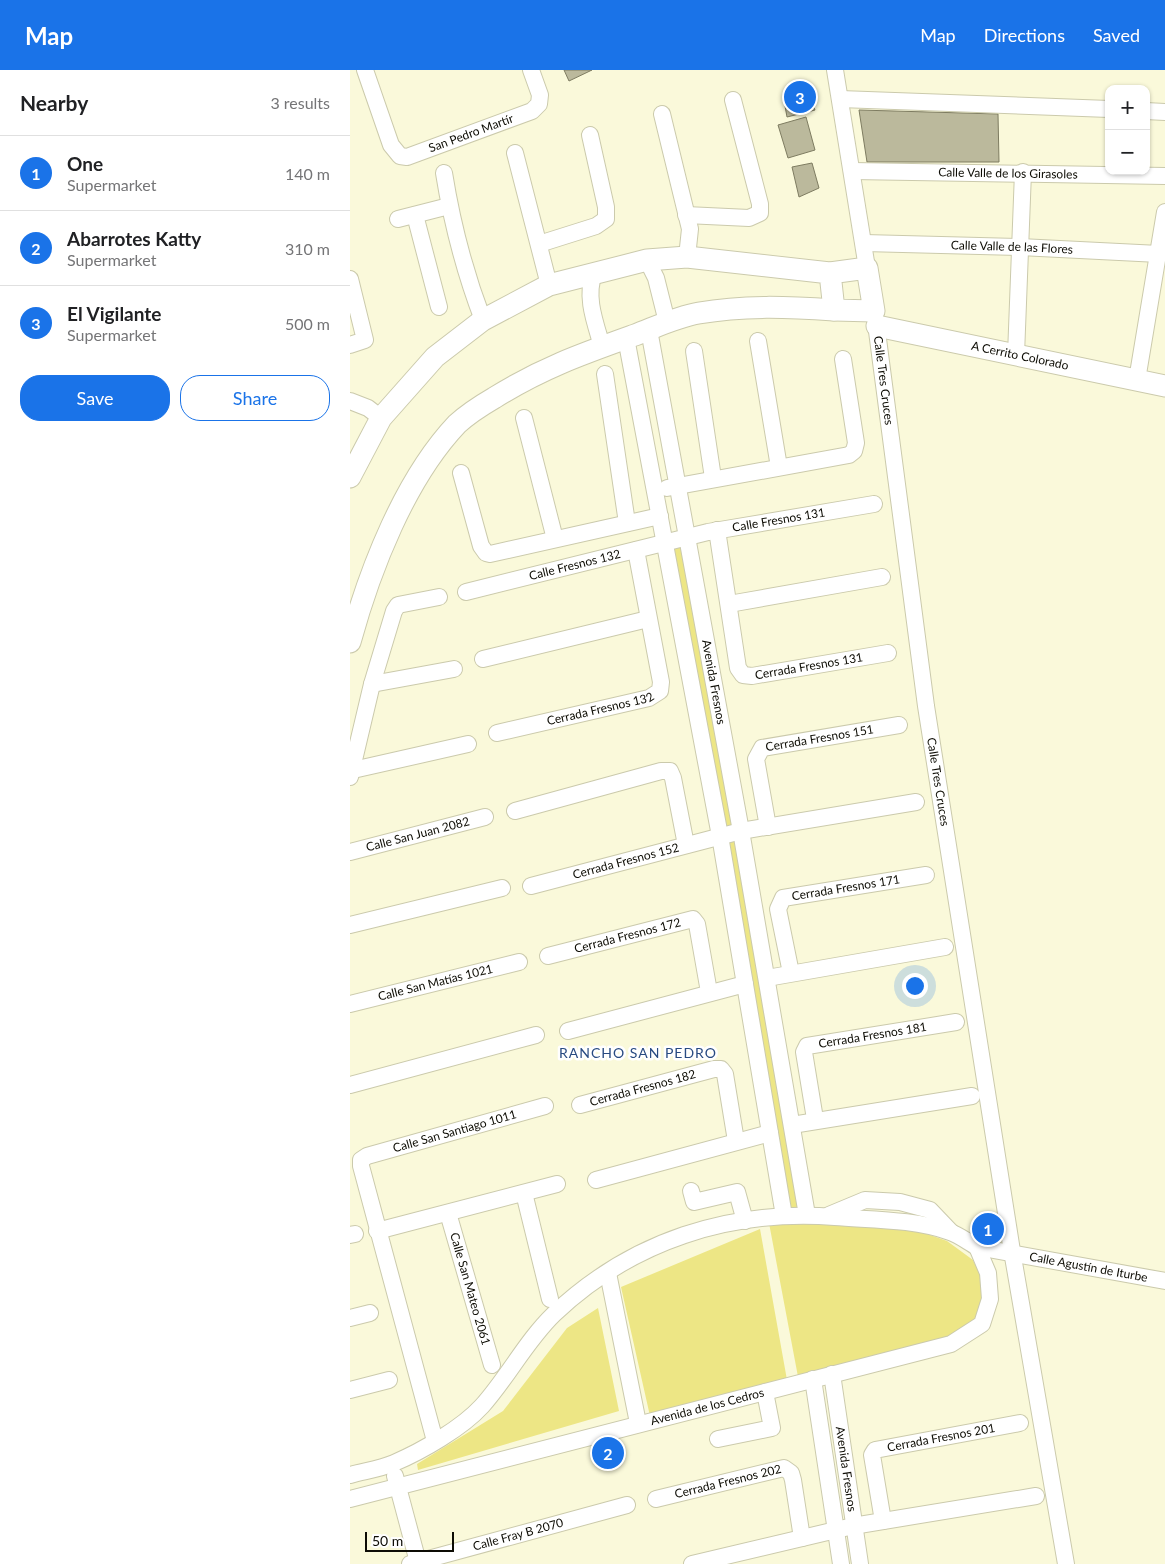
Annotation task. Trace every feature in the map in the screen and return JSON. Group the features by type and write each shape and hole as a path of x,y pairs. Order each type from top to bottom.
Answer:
{"main road":[{"path":"350,477 381,418 435,357 483,320 549,285 647,260 686,257 830,273 867,268 875,318"},
{"path":"830,273 834,310"},
{"name":"A Cerrito Colorado","path":"350,642 356,598 411,486 458,424 528,376 602,346 698,313 738,308 834,310 875,318 1016,355 1165,386"}],"street":[{"name":"San Pedro Martír","path":"365,70 392,145 400,156 413,156 532,110 540,104 540,95 531,70"},
{"path":"835,70 867,268"},
{"path":"686,215 749,218 760,213 760,204 732,100"},
{"path":"840,100 1105,109"},
{"path":"1150,111 1165,112"},
{"path":"662,114 690,229 686,257"},
{"path":"539,244 596,226 606,218 606,207 590,135"},
{"path":"515,153 549,285"},
{"name":"Calle Valle de los Girasoles","path":"852,171 1023,172 1165,176"},
{"path":"1016,355 1023,172"},
{"path":"444,173 449,206 472,293 483,320"},
{"path":"398,219 449,206"},
{"path":"1137,380 1160,273 1159,254 1165,212"},
{"path":"415,215 439,306"},
{"name":"Calle Valle de las Flores","path":"864,243 1020,247 1159,254"},
{"name":"Avenida Fresnos","path":"647,260 656,278 658,326 676,486 742,831 807,1215"},
{"path":"594,273 590,284 590,298 602,346"},
{"path":"350,279 365,340 350,345"},
{"name":"Calle Tres Cruces","path":"875,318 926,706 1012,1251 1066,1564"},
{"name":"Avenida Fresnos","path":"626,338 720,836 784,1216"},
{"path":"758,341 779,467"},
{"path":"694,351 713,478"},
{"path":"655,491 713,478 845,456 854,451 856,442 843,360"},
{"path":"605,374 627,523"},
{"path":"350,401 368,408 381,418"},
{"path":"524,418 555,539"},
{"path":"461,473 481,546 486,553 495,554 660,516"},
{"name":"Calle Fresnos 131","path":"685,537 874,504"},
{"name":"Cerrada Fresnos 131","path":"717,530 738,668 747,676 888,653"},
{"name":"Calle Fresnos 132","path":"466,592 685,537"},
{"name":"Cerrada Fresnos 132","path":"497,733 655,696 660,691 661,682 636,550"},
{"path":"729,604 882,577"},
{"path":"440,597 396,608 372,684 352,773 468,744"},
{"path":"483,659 648,618"},
{"path":"372,684 454,669"},
{"name":"Cerrada Fresnos 151","path":"768,827 756,758 762,748 899,725"},
{"path":"516,810 661,771 670,771 686,845"},
{"path":"720,836 916,802"},
{"name":"Calle San Juan 2082","path":"350,852 485,817"},
{"name":"Cerrada Fresnos 152","path":"531,886 720,836"},
{"name":"Cerrada Fresnos 171","path":"791,973 778,909 783,898 926,875"},
{"path":"350,925 502,888"},
{"name":"Cerrada Fresnos 172","path":"548,956 693,919 697,924 709,992"},
{"path":"767,978 946,947"},
{"name":"Calle San Matías 1021","path":"350,1004 519,962"},
{"path":"568,1031 709,992 745,984"},
{"name":"Cerrada Fresnos 181","path":"815,1119 804,1052 807,1046 956,1022"},
{"path":"350,1085 536,1034"},
{"path":"754,1039 776,1034"},
{"name":"Cerrada Fresnos 182","path":"580,1104 714,1068 721,1069 726,1074 736,1141"},
{"path":"792,1125 815,1119 972,1096"},
{"name":"Calle San Santiago 1011","path":"377,1232 362,1169 363,1158 545,1106"},
{"path":"596,1180 770,1133"},
{"path":"435,1441 377,1232 557,1184"},
{"path":"694,1201 737,1192 745,1221"},
{"path":"524,1193 550,1298"},
{"path":"350,1475 392,1464 435,1441 482,1405 555,1313 608,1273 652,1246 676,1236 702,1228 745,1221 784,1216 827,1216 864,1200 900,1202 930,1210 951,1232 977,1246 1012,1251"},
{"name":"Calle San Mateo 2061","path":"448,1213 492,1364"},
{"name":"Avenida de los Cedros","path":"350,1499 638,1423 951,1344 982,1324 990,1298 988,1273 977,1246"},
{"name":"Calle Agustín de Iturbe","path":"1012,1251 1165,1281"},
{"path":"608,1273 638,1423"},
{"path":"350,1318 370,1313"},
{"name":"Avenida Fresnos","path":"832,1374 860,1564"},
{"name":"Avenida Fresnos","path":"813,1379 842,1564"},
{"path":"350,1390 389,1380"},
{"path":"718,1440 772,1428 764,1392"},
{"name":"Cerrada Fresnos 201","path":"883,1521 872,1456 875,1450 1020,1423"},
{"path":"392,1464 414,1563"},
{"name":"Cerrada Fresnos 202","path":"656,1499 784,1468 791,1474 793,1480 802,1538"},
{"path":"692,1564 853,1526 1036,1496"},
{"name":"Calle Fray B 2070","path":"414,1563 627,1505"}],"shaded area":[{"path":"685,537 807,1215 784,1216 664,542"},
{"path":"769,1223 902,1225 947,1241 973,1260 985,1285 982,1306 972,1325 949,1340 799,1382"},
{"path":"760,1229 787,1380 650,1416 621,1287"},
{"path":"598,1308 619,1411 418,1470 417,1464 503,1411 567,1328"}],"building":[{"path":"564,70 592,70 569,81"},
{"path":"810,99 815,110 787,117 785,106"},
{"path":"859,110 998,114 999,162 867,162"},
{"path":"806,117 815,150 788,158 778,125"},
{"path":"812,163 819,188 799,197 792,167"}],"place":[{"name":"El Vigilante","path":"800,97"},
{"name":"One","path":"988,1229"},
{"name":"Abarrotes Katty","path":"608,1453"}],"district":[{"name":"RANCHO SAN PEDRO","path":"638,1053"}]}
